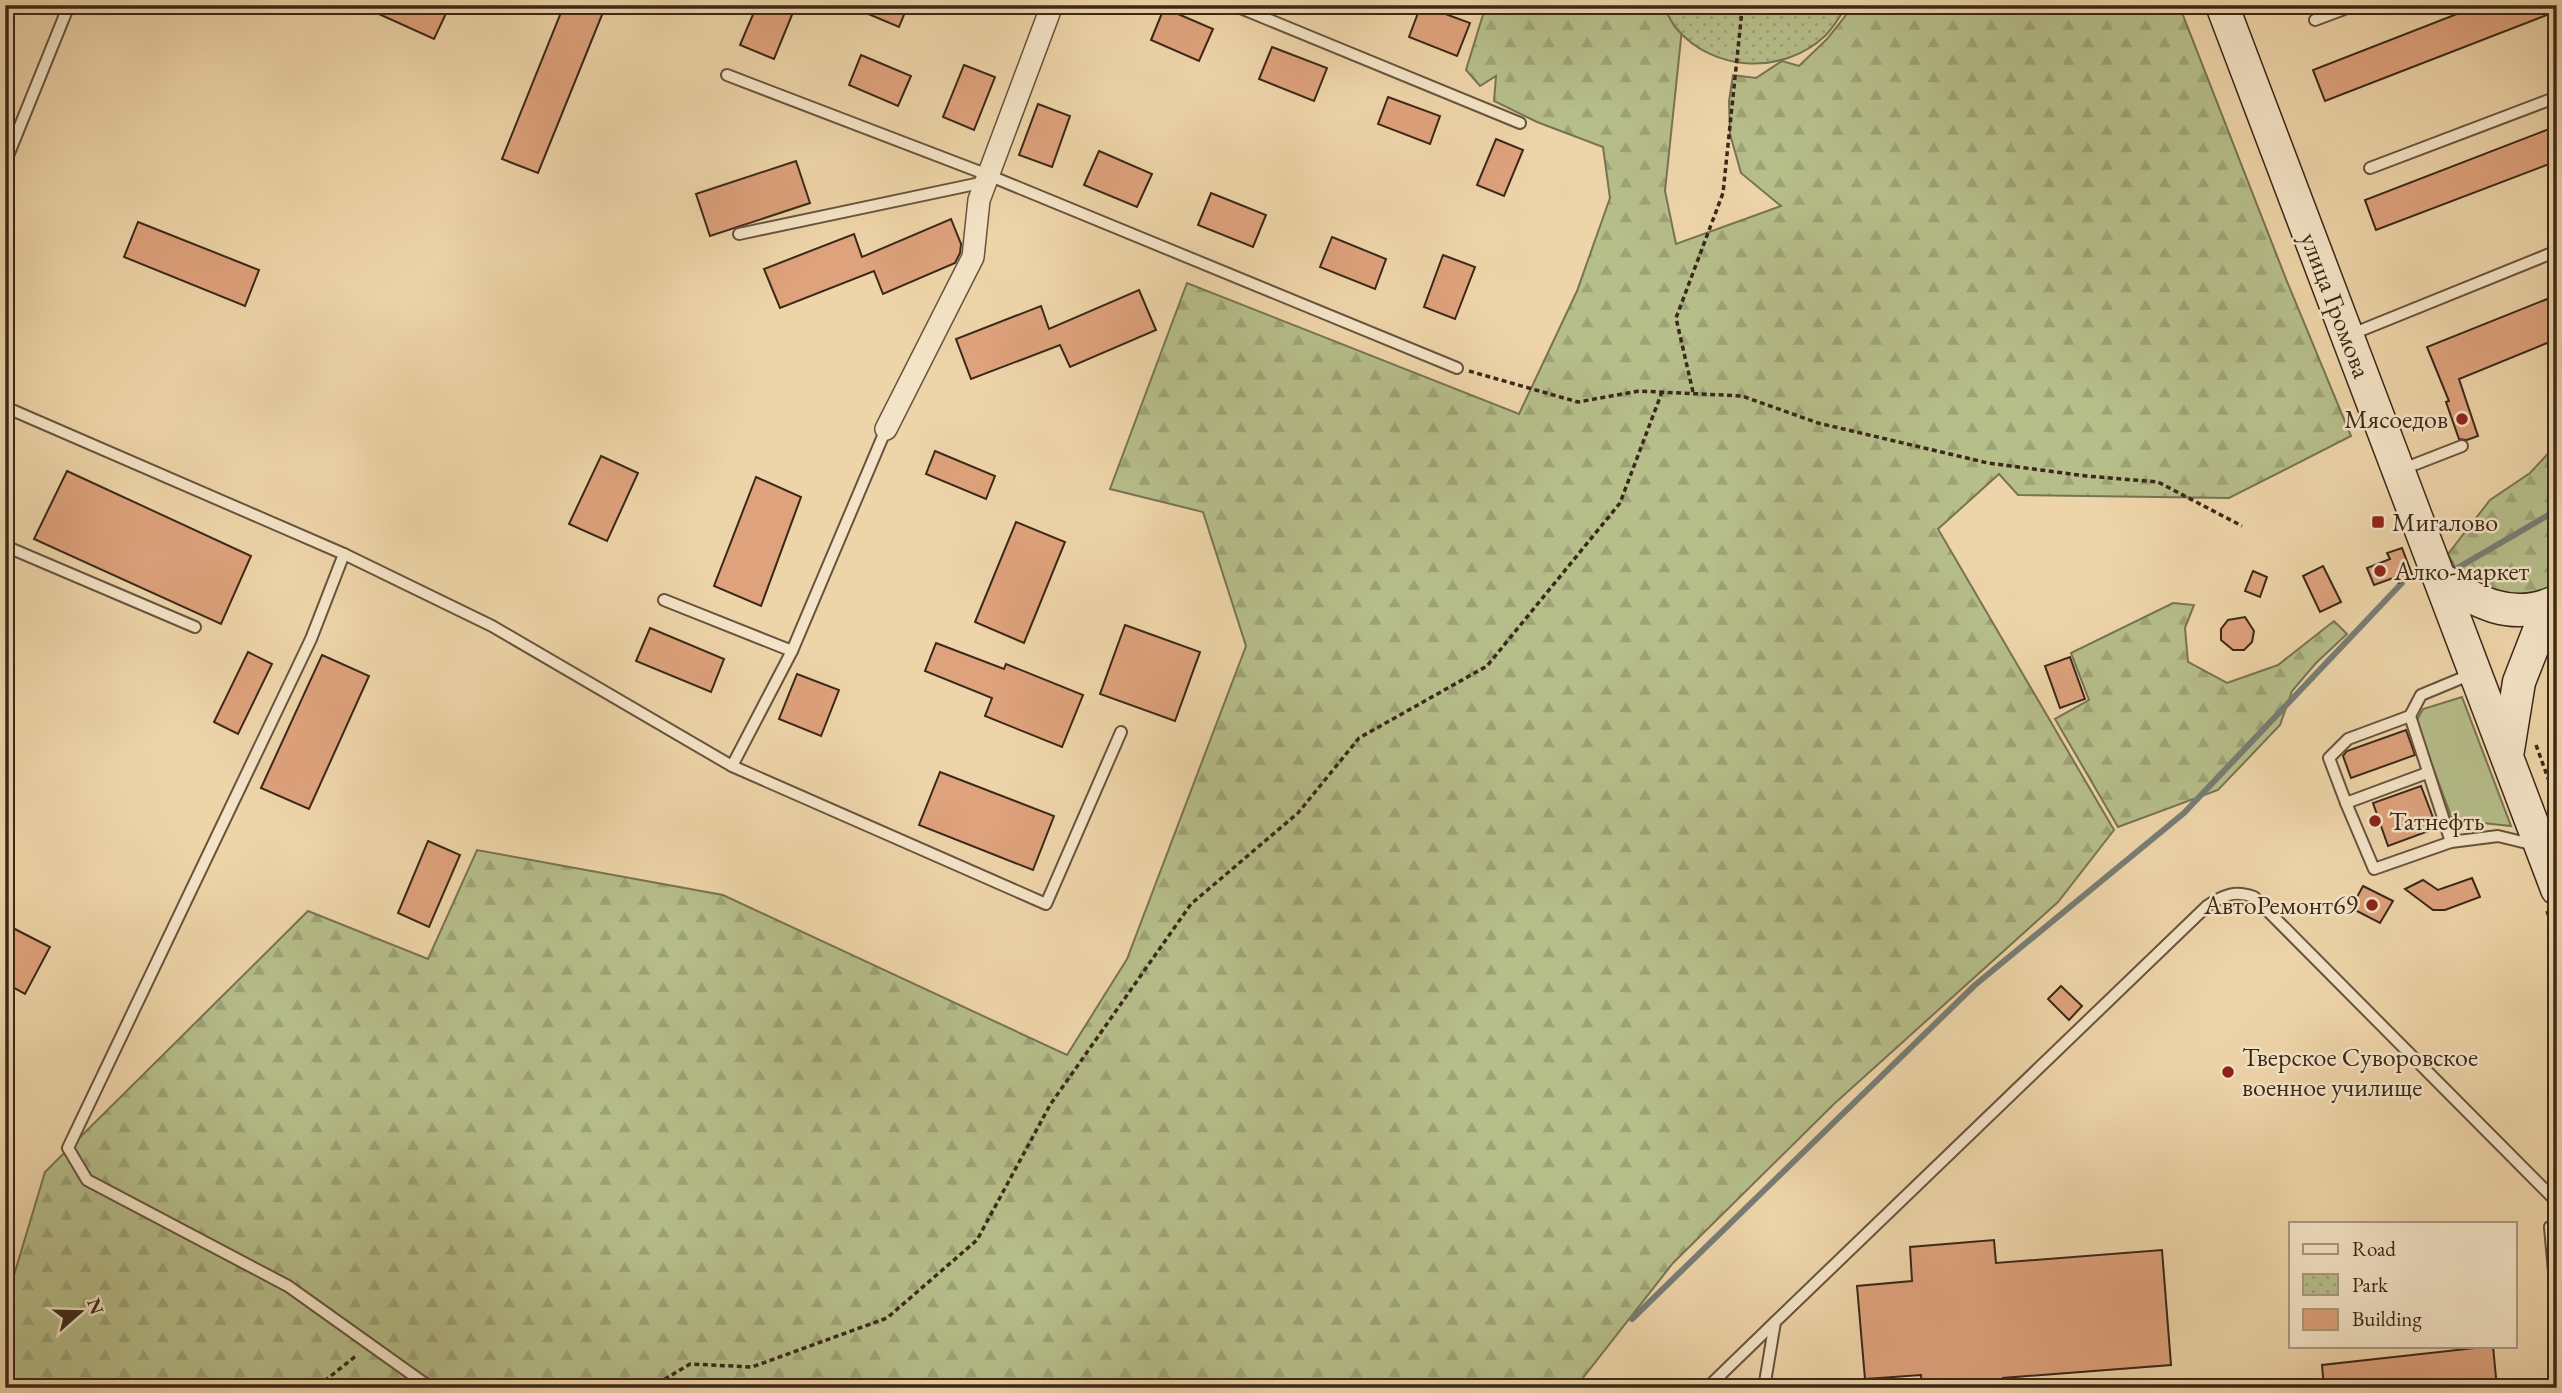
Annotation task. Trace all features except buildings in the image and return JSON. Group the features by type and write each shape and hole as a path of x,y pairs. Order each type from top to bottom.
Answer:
{"street":[{"path":"886,429 973,257 979,200 1052,5"},
{"name":"улица Громова","path":"2222,5 2479,677 2557,889"},
{"path":"2441,579 2471,599 2498,609 2528,610 2552,604"},
{"path":"2479,677 2552,604"},
{"path":"2507,753 2519,682 2552,604"}],"lane":[{"path":"5,163 69,5"},
{"path":"1233,5 1520,123"},
{"path":"2315,20 2355,5"},
{"path":"727,75 1457,368"},
{"path":"2370,168 2557,97"},
{"path":"739,234 987,178"},
{"path":"2348,335 2557,251"},
{"path":"5,407 344,554 492,626 732,766 1046,904 1121,732"},
{"path":"732,766 792,651 886,429"},
{"path":"2398,471 2462,446"},
{"path":"5,546 195,627"},
{"path":"344,554 311,639 68,1148 87,1180 288,1286 431,1388"},
{"path":"664,600 792,651"},
{"path":"2479,677 2421,695 2410,716 2348,739 2329,758 2374,869 2451,842 2498,836 2541,846"},
{"path":"2410,716 2451,842"},
{"path":"2346,803 2427,773"},
{"path":"1707,1388 2207,906 2221,896 2239,892 2254,897 2557,1202"},
{"path":"2557,1225 2550,1227 2557,1306"},
{"path":"1764,1388 1775,1322"}],"path":[{"path":"1726,5 1742,10 1768,5"},
{"path":"1693,393 1676,318 1723,193 1742,10"},
{"path":"1457,368 1578,402 1640,391 1742,396 1818,423 1988,463 2158,482 2242,526"},
{"path":"650,1388 690,1364 752,1367 887,1318 977,1240 1050,1105 1191,904 1298,813 1359,738 1488,666 1620,503 1662,392"},
{"path":"320,1388 322,1383 370,1345"}],"green space":[{"path":"1486,5 1669,5 1682,29 1665,191 1676,244 1781,206 1741,173 1730,134 1729,101 1733,75 1756,78 1782,61 1799,66 1827,39 1854,5 2179,5 2286,279 2351,436 2229,498 2018,495 1999,474 1938,529 2114,830 2058,902 1834,1104 1673,1263 1575,1388 5,1388 5,1305 45,1172 308,911 428,959 477,850 723,895 1067,1055 1127,959 1246,646 1203,512 1110,489 1187,283 1519,414 1577,291 1610,198 1603,147 1537,122 1494,101 1496,76 1480,86 1466,70"},
{"path":"1663,5 1847,5 1828,33 1808,49 1789,58 1749,64 1709,54 1692,43 1674,26"},
{"path":"2557,444 2557,581 2544,595 2490,595 2464,584 2448,554 2490,500 2530,473"},
{"path":"2173,603 2194,605 2185,628 2188,662 2227,683 2278,665 2334,621 2347,634 2316,663 2292,691 2280,725 2218,790 2118,827 2055,719 2089,700 2071,653"},
{"path":"2462,697 2511,826 2464,821 2451,816 2416,722 2423,709"}],"waterway":[{"path":"2454,570 2557,510"},
{"path":"1632,1319 1975,985 2184,813 2402,583"}],"place":[{"name":"Мясоедов","path":"2462,419"},
{"name":"Мигалово","path":"2378,522"},
{"name":"Алко-маркет","path":"2380,571"},
{"name":"Татнефть","path":"2375,821"},
{"name":"АвтоРемонт69","path":"2372,905"},
{"name":"Тверское Суворовское военное училище","path":"2228,1072"}]}
